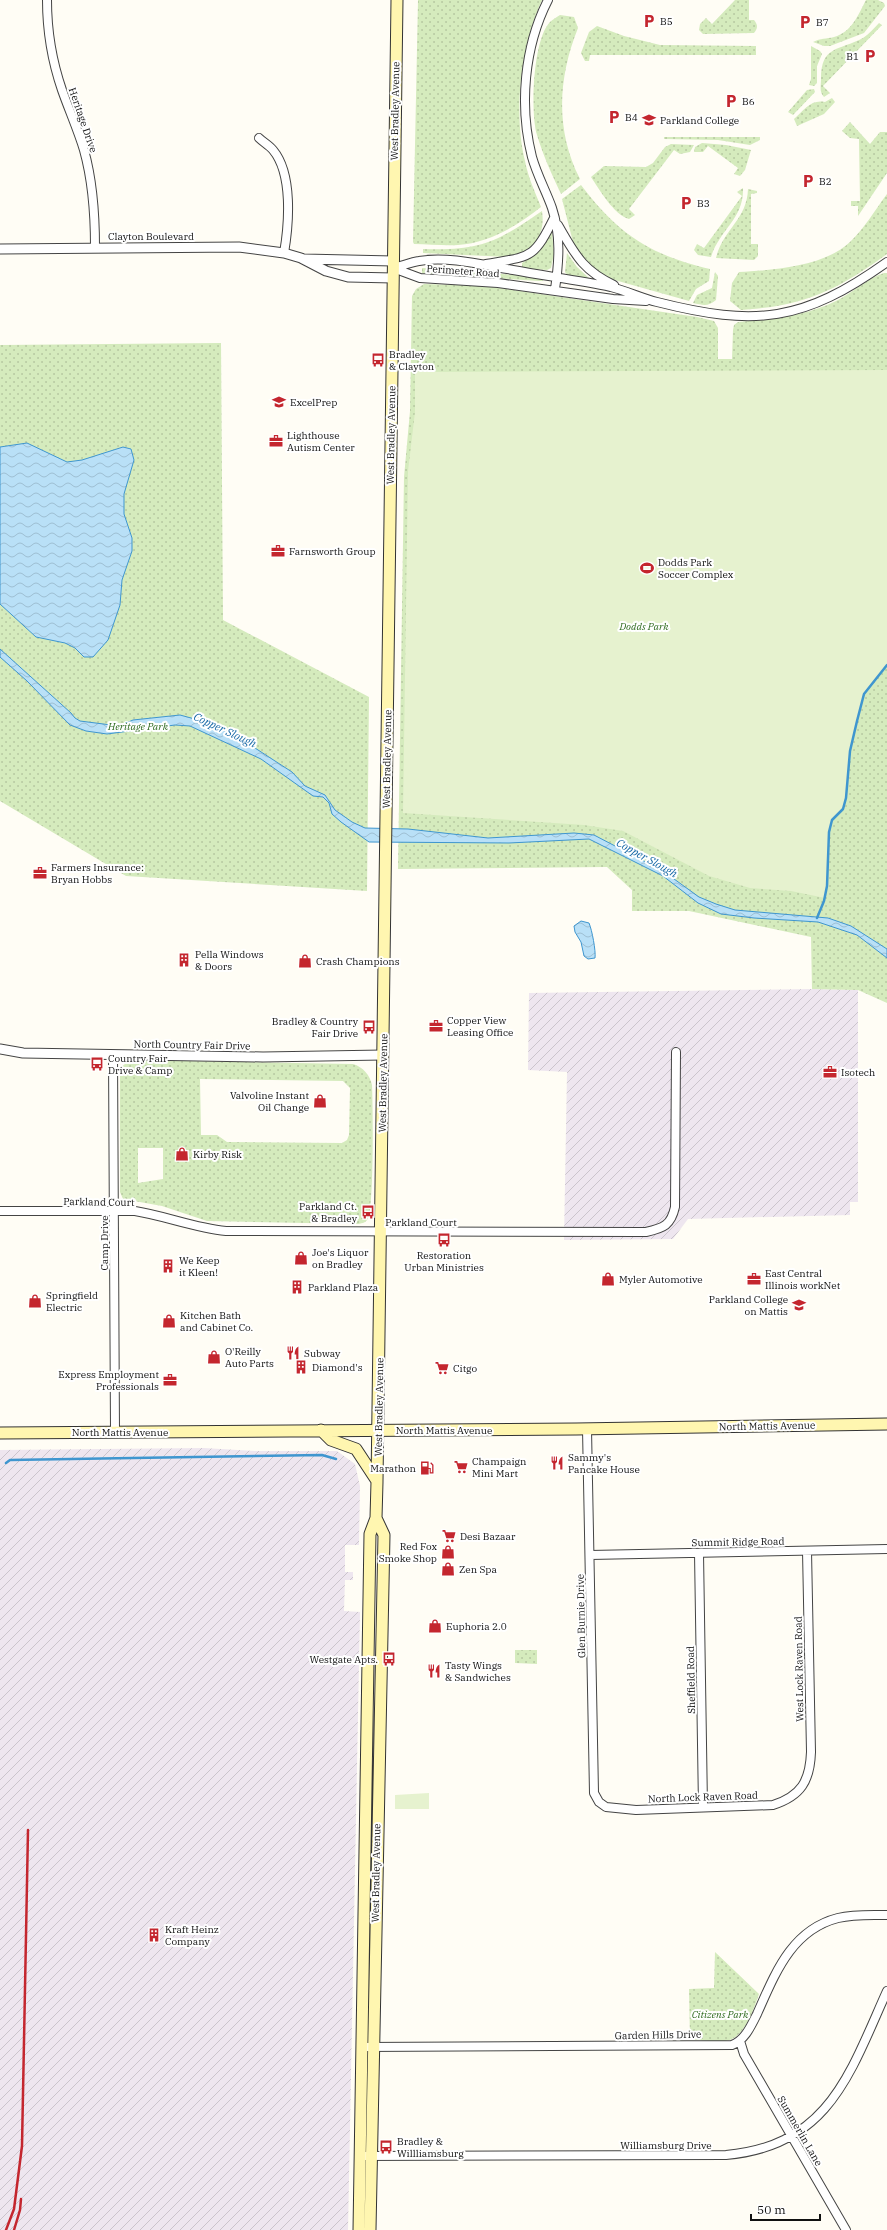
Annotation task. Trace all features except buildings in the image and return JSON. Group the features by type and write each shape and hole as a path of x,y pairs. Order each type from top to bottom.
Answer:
{"main road":[{"name":"West Bradley Avenue","path":"370,2230 372,2156 368,2048 370,1534 376,1518 378,1482 397,0"},
{"name":"North Mattis Avenue","path":"0,1432 587,1429 887,1424"},
{"path":"321,1430 331,1440 356,1449 378,1482"},
{"name":"West Bradley Avenue","path":"359,2230 360,2156 368,2048"}],"street":[{"name":"Heritage Drive","path":"47,0 49,34 57,72 79,133 89,173 94,216 94,247"},
{"path":"548,0 537,26 532,47 526,84 526,120 532,156 554,218 559,241 554,289"},
{"path":"259,138 273,150 281,165 286,183 287,232 284,253"},
{"path":"480,265 526,257 542,241 554,218"},
{"path":"554,218 576,256 595,276 631,293"},
{"name":"Clayton Boulevard","path":"0,249 94,247 239,248 284,253 301,258 393,269"},
{"name":"Clayton Boulevard","path":"301,258 326,271 348,276 393,269"},
{"name":"Perimeter Road","path":"393,269 420,261 480,265 556,277 631,293 655,302"},
{"name":"Perimeter Road","path":"393,269 420,278 498,282 554,289 612,299 655,302 724,316 774,315 826,300 843,291 887,262"},
{"name":"North Country Fair Drive","path":"0,1050 22,1053 263,1057 383,1055"},
{"name":"Parkland Court","path":"0,1211 114,1211 157,1215 206,1229 381,1232 646,1232 666,1226 673,1217 675,1207 676,1052"},
{"name":"Camp Drive","path":"114,1055 115,1432"},
{"name":"Glen Burnie Drive","path":"587,1429 594,1793 599,1802"},
{"name":"Summit Ridge Road","path":"590,1554 887,1549"},
{"name":"West Lock Raven Road","path":"803,1785 808,1776 811,1752 807,1551"},
{"name":"Sheffield Road","path":"699,1553 703,1807"},
{"name":"North Lock Raven Road","path":"599,1802 606,1807 636,1810 773,1804 791,1797 803,1785"},
{"path":"740,2042 753,2023 787,1953 804,1934 826,1922 839,1918 887,1915"},
{"name":"Williamsburg Drive","path":"360,2156 726,2155 762,2149 791,2137 818,2117 838,2093 887,1991"},
{"name":"Garden Hills Drive","path":"368,2048 732,2044 740,2042"},
{"name":"Summerlin Lane","path":"740,2042 744,2054 846,2230"}],"shaded area":[{"path":"812,989 858,990 858,1202 850,1202 850,1215 688,1219 673,1239 564,1240 567,1072 528,1070 529,993"},
{"name":"Kraft Heinz Company","path":"204,1448 255,1451 337,1451 355,1464 360,1486 359,1545 345,1545 345,1572 353,1572 353,1580 345,1580 344,1611 360,1612 348,2230 0,2230 0,1450"}],"green space":[{"path":"418,0 542,0 529,37 524,58 520,100 521,142 526,167 541,207 512,227 492,237 469,244 414,244 413,242"},
{"path":"735,0 749,0 749,20 754,20 757,25 754,33 703,34 699,30 700,24 706,18 712,24"},
{"path":"866,0 878,0 884,3 885,6 864,33 830,46 824,46 813,42 840,35 854,22"},
{"path":"560,15 574,17 578,28 566,66 562,104 566,142 580,179 561,194 537,135 534,110 534,76 540,44 544,31 550,22"},
{"path":"879,23 882,25 823,86 830,93 824,97 821,93 821,89 824,60 833,51 863,38"},
{"path":"597,26 624,36 660,45 756,46 756,55 590,55 589,61 585,61 581,53 589,32"},
{"path":"811,46 820,51 822,54 817,66 817,83 814,86 809,85 811,79"},
{"path":"814,89 815,92 793,115 788,112 807,90"},
{"path":"832,98 835,102 824,114 797,126 794,119 808,106 816,102 825,102"},
{"path":"850,122 870,144 880,132 887,132 887,173 858,216 858,206 851,206 851,201 860,201 859,139 850,138 842,131"},
{"path":"664,137 760,137 760,140 750,145 718,140 664,139"},
{"path":"702,143 726,145 751,150 745,170 740,176 734,174 738,168 708,146 703,152 694,152 695,147"},
{"path":"671,144 694,145 690,152 680,154 674,150 629,209 635,215 629,219 623,217 607,201 591,177 604,166 646,167 653,163 665,147"},
{"path":"581,185 608,217 622,229 637,240 670,257 710,269 709,281 696,289 689,301 611,279 595,272 581,258 573,242 562,199"},
{"path":"743,188 742,199 740,208 715,247 711,257 698,255 694,250 697,244 704,248 742,196 737,192"},
{"path":"748,189 757,191 757,193 751,194 751,244 758,244 758,256 754,260 716,258 724,239 744,209"},
{"path":"887,194 887,254 869,267 835,287 783,305 741,310 730,301 732,283 739,272 797,266 826,257 839,250 850,242 860,231"},
{"path":"542,211 542,228 536,242 524,252 517,255 508,257 423,253 423,249 459,248 486,243 512,231"},
{"path":"550,231 552,232 554,254 551,268 547,270 522,268 522,263 543,246"},
{"path":"567,253 577,267 591,280 568,276 565,272"},
{"path":"422,268 544,278 543,281 539,281 422,273"},
{"path":"715,272 718,276 716,300 708,305 693,303 697,295 712,288"},
{"name":"Dodds Park Soccer Complex","path":"887,273 887,1003 858,990 812,989 811,937 689,911 632,911 632,890 607,867 398,869 404,477 410,411 412,296 416,289 424,284 486,286 697,317 714,321 718,328 718,359 732,359 733,330 734,325 738,322 776,318 825,306 848,294 872,278"},
{"name":"Heritage Park","path":"221,343 223,620 369,697 367,891 126,876 0,801 0,345"},
{"name":"Dodds Park Soccer Complex","path":"887,370 887,665 864,694 850,751 846,798 843,809 832,820 829,832 827,886 825,898 791,891 750,888 709,876 623,831 584,825 403,813 408,471 415,412 415,372"},
{"path":"130,1060 353,1064 360,1067 368,1075 372,1085 372,1176 370,1210 367,1220 358,1224 207,1221 162,1206 123,1199 120,1192 120,1068","holes":["200,1079 343,1081 350,1088 349,1135 347,1140 342,1143 227,1142 217,1135 201,1135","138,1148 163,1148 163,1179 138,1183"]},
{"path":"515,1650 537,1650 537,1664 515,1663"},
{"path":"429,1793 429,1809 395,1809 395,1795"},
{"name":"Citizens Park","path":"715,1952 759,1994 749,2020 736,2037 730,2040 721,2041 690,2039 689,1989 714,1988"}],"water":[{"path":"27,443 67,462 82,460 123,447 131,449 134,460 124,494 124,514 132,538 132,551 122,580 120,605 108,640 93,657 84,657 75,648 65,643 36,637 0,604 0,447"},
{"path":"0,649 80,721 119,726 133,720 180,715 202,721 238,737 292,772 305,786 325,795 335,810 352,822 365,828 408,829 488,838 574,833 594,835 663,871 699,897 735,910 828,918 851,926 887,949 887,958 857,935 818,922 754,918 721,914 698,903 663,876 589,839 509,843 369,842 332,814 329,803 323,797 313,796 261,759 190,726 175,725 107,734 86,731 70,725 27,681 0,657"},
{"path":"581,921 589,923 594,940 595,958 588,959 584,956 581,942 575,932 574,926"}],"waterway":[{"path":"817,918 824,901 827,886 829,832 832,820 843,809 846,798 850,751 864,694 887,665"},
{"path":"6,1463 10,1460 322,1455 336,1459"}],"railway":[{"path":"6,2230 14,2209 22,2146 28,1830"},
{"path":"14,2230 20,2210 21,2199"}],"place":[{"name":"B5","path":"649,21"},
{"name":"B7","path":"805,22"},
{"name":"B1","path":"870,56"},
{"name":"B6","path":"731,101"},
{"name":"B4","path":"614,117"},
{"name":"Parkland College","path":"649,120"},
{"name":"B2","path":"808,181"},
{"name":"B3","path":"686,203"},
{"name":"Bradley & Clayton","path":"378,360"},
{"name":"ExcelPrep","path":"279,402"},
{"name":"Lighthouse Autism Center","path":"276,441"},
{"name":"Farnsworth Group","path":"278,551"},
{"name":"Dodds Park Soccer Complex","path":"647,568"},
{"name":"Farmers Insurance: Bryan Hobbs","path":"40,873"},
{"name":"Pella Windows & Doors","path":"184,960"},
{"name":"Crash Champions","path":"305,961"},
{"name":"Copper View Leasing Office","path":"436,1026"},
{"name":"Bradley & Country Fair Drive","path":"369,1027"},
{"name":"Country Fair Drive & Camp","path":"97,1064"},
{"name":"Isotech","path":"830,1072"},
{"name":"Valvoline Instant Oil Change","path":"320,1101"},
{"name":"Kirby Risk","path":"182,1154"},
{"name":"Parkland Ct. & Bradley","path":"368,1212"},
{"name":"Restoration Urban Ministries","path":"444,1240"},
{"name":"Joe's Liquor on Bradley","path":"301,1258"},
{"name":"We Keep it Kleen!","path":"168,1266"},
{"name":"Myler Automotive","path":"608,1279"},
{"name":"East Central Illinois workNet","path":"754,1279"},
{"name":"Parkland Plaza","path":"297,1287"},
{"name":"Springfield Electric","path":"35,1301"},
{"name":"Parkland College on Mattis","path":"799,1305"},
{"name":"Kitchen Bath and Cabinet Co.","path":"169,1321"},
{"name":"Subway","path":"293,1353"},
{"name":"O'Reilly Auto Parts","path":"214,1357"},
{"name":"Diamond's","path":"301,1367"},
{"name":"Citgo","path":"442,1368"},
{"name":"Express Employment Professionals","path":"170,1380"},
{"name":"Sammy's Pancake House","path":"557,1463"},
{"name":"Champaign Mini Mart","path":"461,1467"},
{"name":"Marathon","path":"427,1468"},
{"name":"Desi Bazaar","path":"449,1536"},
{"name":"Red Fox Smoke Shop","path":"448,1552"},
{"name":"Zen Spa","path":"448,1569"},
{"name":"Euphoria 2.0","path":"435,1626"},
{"name":"Westgate Apts.","path":"389,1659"},
{"name":"Tasty Wings & Sandwiches","path":"434,1671"},
{"name":"Kraft Heinz Company","path":"154,1935"},
{"name":"Bradley & Willliamsburg","path":"386,2147"}],"park label":[{"name":"Dodds Park","path":"644,626"}],"water label":[{"name":"Copper Slough","path":"225,730"},
{"name":"Copper Slough","path":"647,858"}]}
